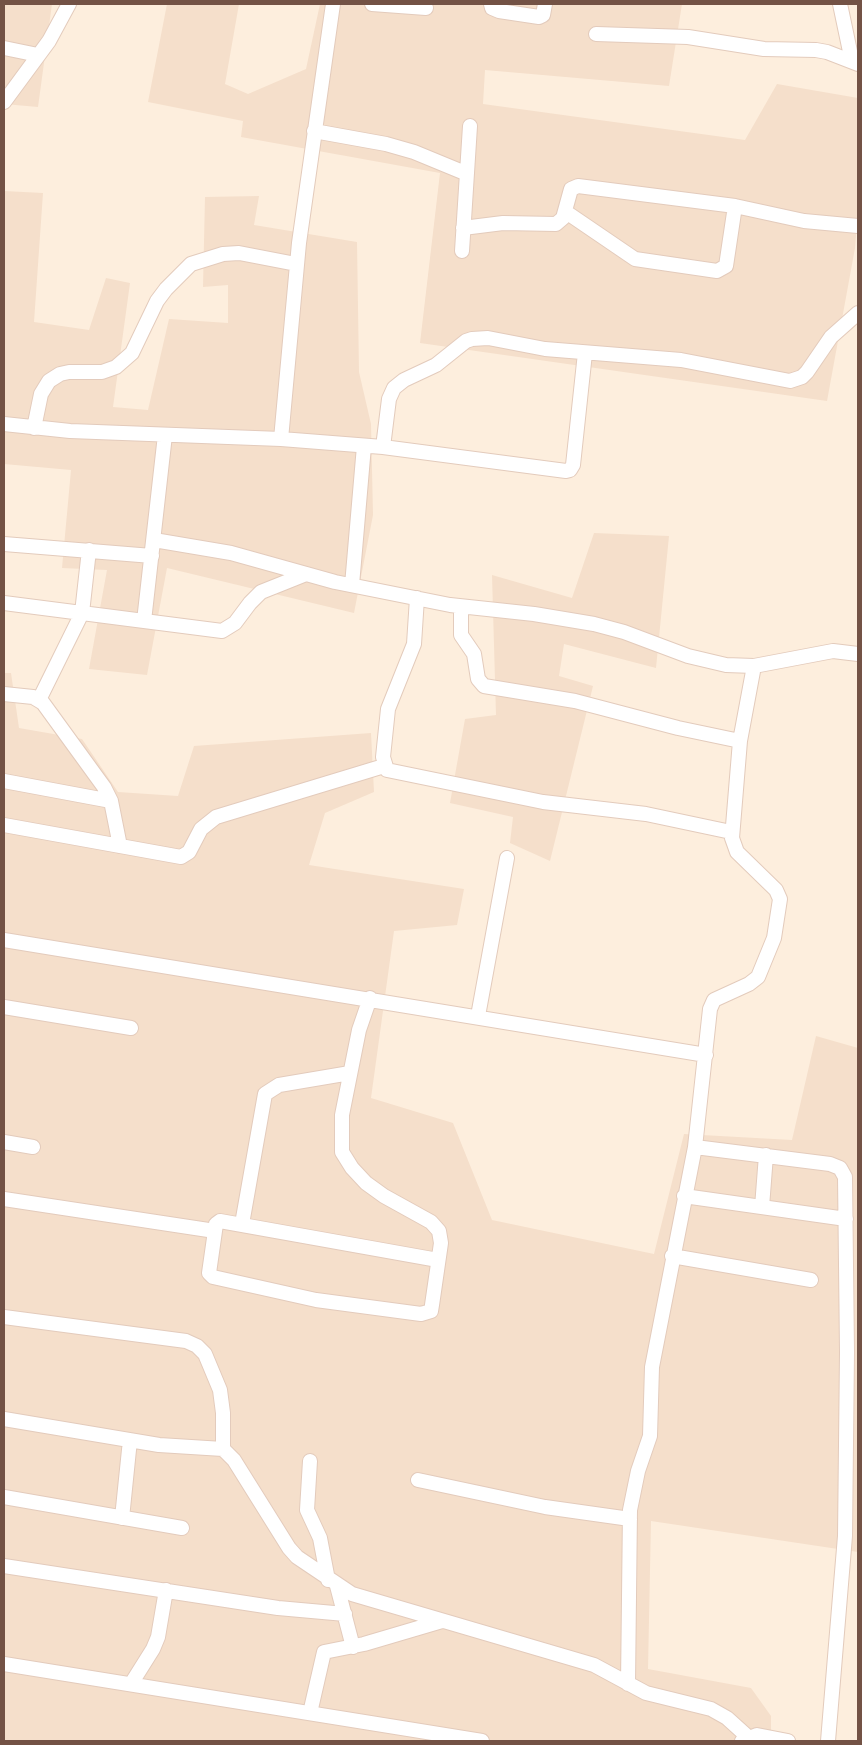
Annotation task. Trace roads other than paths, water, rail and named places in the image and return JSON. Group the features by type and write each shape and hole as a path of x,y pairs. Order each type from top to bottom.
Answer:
{"street":[{"path":"4,102 58,26 69,4"},
{"path":"281,439 296,264 333,4"},
{"path":"372,4 426,8"},
{"path":"491,4 492,8 499,12 539,17 543,15 545,4"},
{"path":"840,4 855,63"},
{"path":"596,34 706,39 764,49 816,50 855,63"},
{"path":"4,48 38,55"},
{"path":"462,251 465,174 470,126"},
{"path":"314,131 386,144 414,152 465,174"},
{"path":"463,228 503,223 552,224 560,221 566,212 571,189 578,186 735,206 804,221 858,226"},
{"path":"566,212 635,259 717,271 726,266 735,206"},
{"path":"34,428 41,394 49,381 60,374 69,372 102,372 116,367 132,353 157,301 191,264 223,254 239,253 296,264"},
{"path":"383,448 389,399 394,388 404,380 445,359 466,341 488,338 545,349 681,360 790,381 802,377 807,372 831,337 858,313"},
{"path":"4,424 34,428 281,439 383,448 568,471 573,465 585,353"},
{"path":"144,621 165,435"},
{"path":"352,585 364,446"},
{"path":"154,540 230,553 352,585 461,607 534,614 594,624 624,632 707,662 754,666 833,652 858,654"},
{"path":"4,544 152,556"},
{"path":"38,700 82,613 89,550"},
{"path":"4,603 217,631 227,630 236,623 250,603 261,592 306,574"},
{"path":"417,598 414,644 388,709 384,766 390,772 534,800 646,814 731,832"},
{"path":"461,607 462,635 474,654 478,680 484,686 567,699 678,728 740,741"},
{"path":"628,1684 630,1519 633,1491 650,1436 652,1367 672,1256 695,1147 712,1003 749,984 758,976 774,938 780,899 776,890 737,852 733,846 731,832 740,741 754,666"},
{"path":"4,694 25,695 38,700 99,779 111,802 120,846"},
{"path":"4,825 181,857 189,852 201,829 216,817 384,766"},
{"path":"4,781 111,802"},
{"path":"478,1016 507,858"},
{"path":"4,940 370,998 706,1055"},
{"path":"370,998 359,1030 350,1073 342,1115 341,1143 346,1159 366,1183 436,1227 441,1236 432,1309 427,1314 316,1300 210,1275 208,1269 217,1222 220,1221 438,1260"},
{"path":"4,1007 131,1028"},
{"path":"242,1224 265,1094 279,1085 350,1073"},
{"path":"4,1142 33,1147"},
{"path":"695,1147 830,1164 840,1168 845,1177 852,1322 846,1536 828,1741"},
{"path":"762,1207 766,1155"},
{"path":"684,1196 846,1219"},
{"path":"4,1199 215,1231"},
{"path":"672,1256 811,1280"},
{"path":"4,1317 186,1341 197,1346 205,1354 220,1390 224,1413 224,1449 234,1460 289,1548 297,1557 333,1583 371,1601 582,1660 604,1669 646,1693 711,1709 727,1718 744,1739 757,1735 788,1741"},
{"path":"4,1420 174,1447 224,1449"},
{"path":"122,1518 130,1440"},
{"path":"310,1461 307,1510 320,1538 333,1583 345,1614 353,1647"},
{"path":"418,1480 545,1507 630,1519"},
{"path":"4,1497 182,1528"},
{"path":"4,1566 278,1608 345,1614"},
{"path":"131,1684 153,1650 158,1637 166,1590"},
{"path":"310,1713 322,1655 329,1650 353,1647 443,1620"},
{"path":"4,1664 482,1741"}]}
